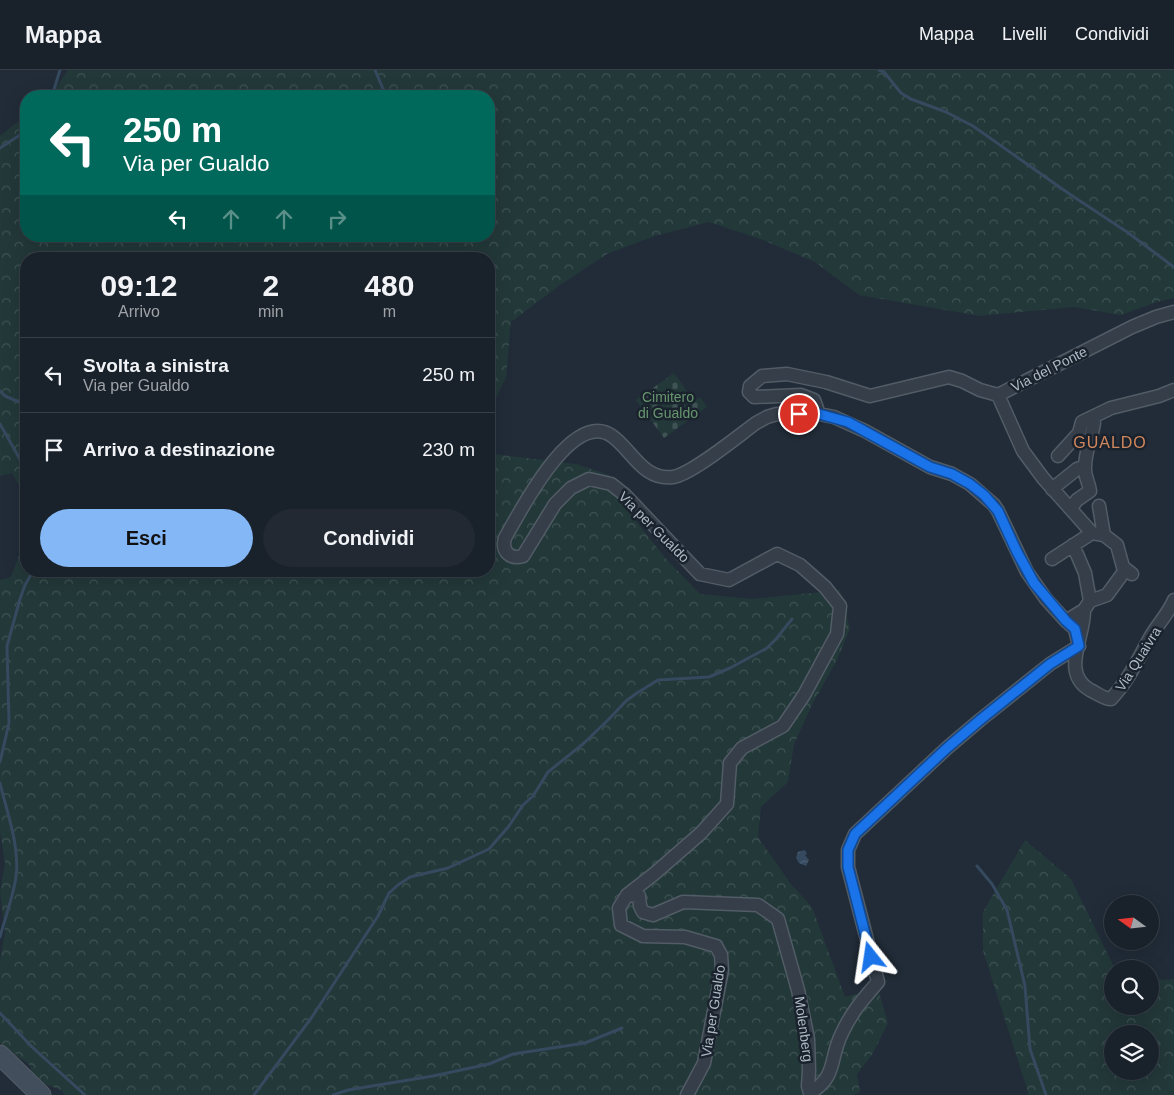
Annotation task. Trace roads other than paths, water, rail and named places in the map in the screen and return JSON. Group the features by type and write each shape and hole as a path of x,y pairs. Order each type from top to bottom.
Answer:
{"main road":[{"path":"0,1055 41,1095"}],"street":[{"name":"Via del Ponte","path":"819,414 814,400 801,395 754,397 749,392 750,386 762,376 787,374 826,382 870,396 948,377 998,396 1132,327 1174,312"},
{"path":"1058,456 1079,432 1082,422 1111,408 1160,396 1174,390"},
{"path":"998,396 1023,450 1052,488 1071,508 1098,534 1116,545 1122,566 1129,571 1107,595 1066,621"},
{"name":"Via per Gualdo","path":"687,1095 704,1063 722,970 721,955 716,946 685,937 643,936 621,925 619,908 627,895 701,833 727,804 730,763 742,748 783,726 804,695 837,634 840,606 825,587 800,565 777,554 729,580 700,574 625,495 611,484 589,478 571,488 555,504 523,556 515,557 507,554 504,546 505,538 539,479 564,450 587,433 604,432 612,436 638,465 654,474 672,477 689,471 766,417 777,414 819,414 848,422 866,430 930,467 952,474 970,484 984,495 998,511 1034,583 1075,629 1079,646"},
{"path":"1071,508 1077,500 1090,492 1085,466 1094,423 1093,418"},
{"path":"1052,488 1076,469 1085,466"},
{"path":"1098,534 1099,506"},
{"path":"1052,559 1073,545 1098,534"},
{"path":"1073,545 1084,573 1087,606"},
{"name":"Via Quaivra","path":"1087,606 1074,662 1078,680 1083,686 1107,699 1111,699 1133,672 1152,634 1170,610 1174,600"},
{"name":"Molenberg","path":"627,895 639,896 643,912 653,915 683,902 758,905 778,919 798,990 808,1039 810,1071 808,1086 810,1093 830,1074 840,1035 855,1008 878,982 848,867 848,850 855,834 947,748 980,720 1050,664 1079,646"}],"water":[{"path":"805,850 807,854 805,855 809,860 806,866 799,863 796,858 798,852"}],"waterway":[{"path":"54,90 60,70"},
{"path":"375,70 383,90"},
{"path":"879,70 884,72 901,93 973,126 1127,232 1174,267"},
{"path":"0,148 20,135"},
{"path":"0,391 5,396 20,402"},
{"path":"0,424 20,459"},
{"path":"0,762 9,723 7,646 20,599 30,577"},
{"path":"254,1095 312,1017 378,916 389,893 398,885 410,877 448,868 489,849 509,826 523,805 533,796 548,772 583,744 626,701 637,693 658,680 709,677 730,668 767,648 792,619"},
{"path":"0,783 15,842 17,865 13,892 0,937"},
{"path":"977,866 992,884 1007,910 1025,986 1030,1049 1046,1095"},
{"path":"0,1013 32,1047 85,1095"},
{"path":"333,1095 348,1090 433,1076 489,1064 513,1054 585,1043 622,1028"}],"district":[{"name":"GUALDO","path":"1110,442"}],"park label":[{"name":"Cimitero di Gualdo","path":"668,406"}]}
